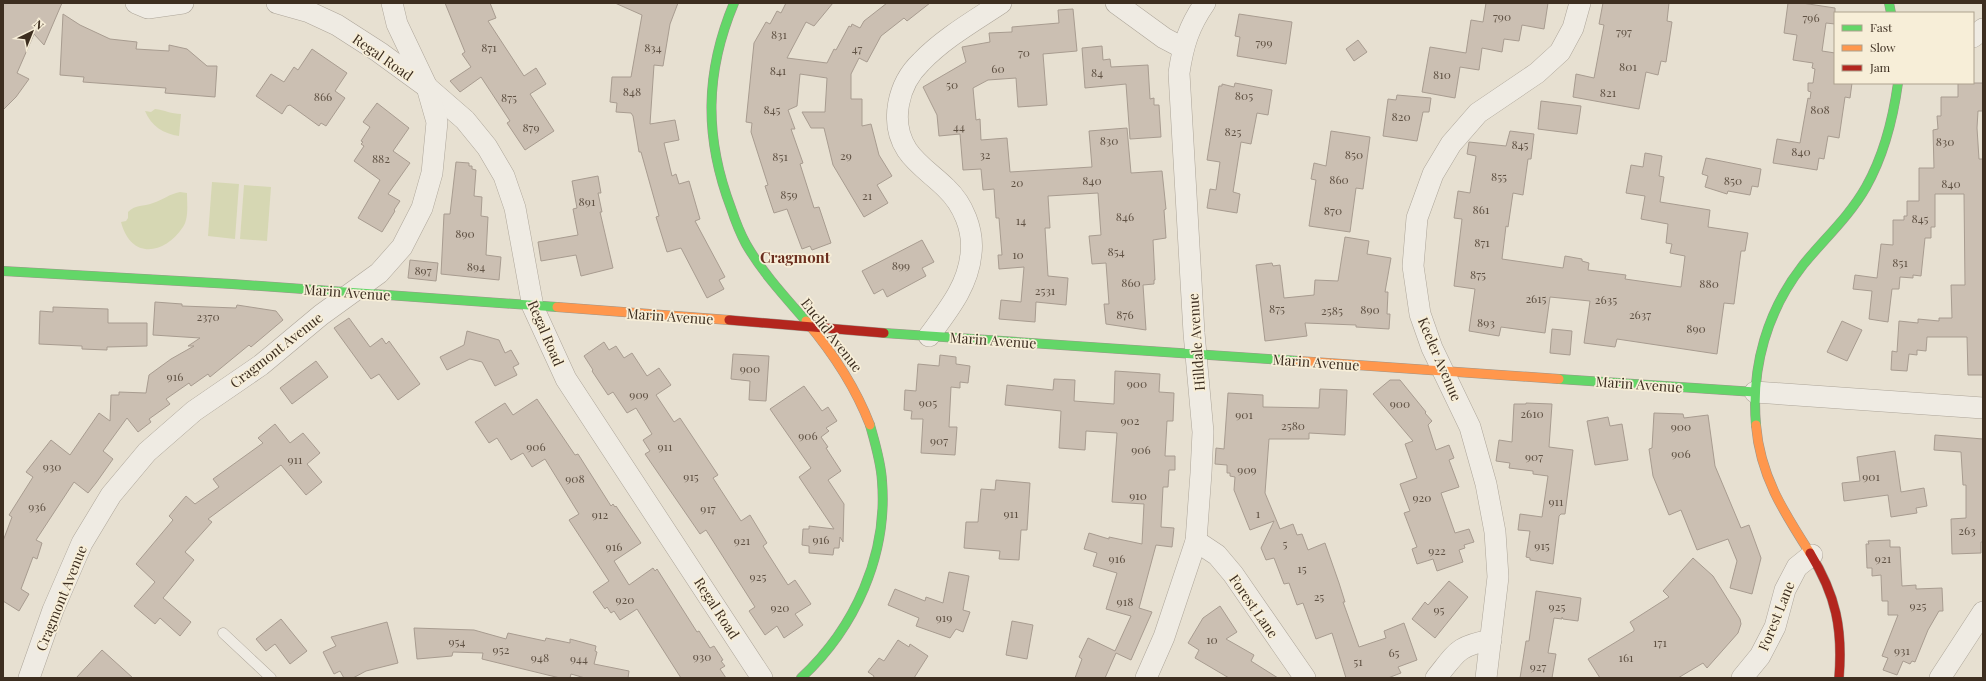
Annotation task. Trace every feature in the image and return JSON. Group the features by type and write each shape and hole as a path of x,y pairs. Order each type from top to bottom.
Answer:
{"street":[{"path":"136,3 148,8 183,3"},
{"name":"Regal Road","path":"277,3 309,12 337,25 379,52 427,87 465,120 487,147 504,176 515,208 533,307 566,379 762,678"},
{"name":"Cragmont Avenue","path":"29,678 53,610 82,543 115,489 147,452 194,411 261,365 321,315 379,273 402,247 422,208 432,173 437,122 427,87 397,24 392,3"},
{"name":"Euclid Avenue","path":"734,3 720,41 712,87 711,115 714,143 725,193 746,245 844,369 864,405 876,442 882,476 884,510 876,556 854,612 828,651 801,678"},
{"path":"929,336 962,287 972,252 969,227 961,207 947,189 920,164 907,149 898,125 898,103 906,82 920,62 937,47 1001,3"},
{"path":"1116,3 1164,38 1183,48"},
{"name":"Hilldale Avenue","path":"1146,678 1164,637 1196,541 1203,432 1196,355 1179,73 1183,48 1193,20 1205,3"},
{"name":"Keeler Avenue","path":"1486,678 1498,577 1494,525 1486,484 1470,427 1432,348 1420,314 1412,266 1417,218 1433,174 1451,144 1478,113 1537,73 1560,52 1573,28 1580,3"},
{"path":"1974,35 1983,29"},
{"path":"1838,678 1841,642 1836,608 1827,583 1812,555 1774,494 1763,464 1754,408 1757,372 1763,341 1780,298 1802,266 1837,228 1859,198 1882,151 1895,102 1898,84"},
{"name":"Marin Avenue","path":"3,271 352,292 533,307 1196,355 1983,408"},
{"name":"Forest Lane","path":"1196,541 1217,555 1233,574 1305,678"},
{"name":"Forest Lane","path":"1742,678 1760,656 1775,627 1785,590 1797,567 1812,555"},
{"path":"1940,678 1983,612"},
{"path":"1436,678 1456,653 1464,646 1491,640"}],"lane":[{"path":"223,633 271,678"}],"green space":[{"path":"155,109 181,114 179,136 163,131 154,125 145,111 151,112"},
{"path":"212,182 239,184 235,239 208,236"},
{"path":"244,185 271,187 267,241 240,239"},
{"path":"180,192 187,193 187,215 183,227 175,236 158,248 140,248 132,243 121,222 126,221 128,218 128,212 131,209 153,203"}],"building":[{"path":"3,3 62,3 44,45 34,34 17,73 29,79 16,97 3,110"},
{"path":"445,3 490,3 496,18 488,21 524,76 536,68 546,84 530,94 554,131 525,150 507,123 510,121 481,77 460,92 450,81 471,67 462,54 465,52"},
{"path":"615,3 678,3 670,24 663,66 654,65 650,124 675,120 679,140 664,143 672,176 676,174 679,184 689,181 700,219 695,221 725,277 719,280 724,289 707,298 681,248 667,252 656,217 659,216 641,152 639,152 633,116 631,113 616,112 617,103 610,102 612,77 631,77 642,15"},
{"path":"786,3 833,3 814,26 806,22 787,58 827,63 849,26 851,27 852,24 860,28 864,21 887,3 930,3 907,21 904,18 881,36 867,62 859,58 851,74 851,99 862,99 862,126 871,124 879,155 892,176 877,185 888,203 864,217 833,165 824,128 811,128 802,112 825,112 827,78 800,74 797,106 788,110 795,129 791,129 803,163 800,164 814,208 819,207 831,243 812,250 810,246 802,249 787,209 774,213 765,186 768,185 751,132 752,123 746,122 754,43 766,22 770,24 777,11 781,13"},
{"path":"1486,3 1548,3 1544,29 1522,25 1519,41 1504,39 1502,52 1482,48 1479,70 1460,67 1455,98 1422,92 1430,47 1466,53 1471,20 1483,22"},
{"path":"1603,3 1669,3 1667,21 1672,22 1666,62 1661,61 1658,75 1646,72 1639,109 1573,97 1576,74 1594,78 1604,25 1599,24"},
{"path":"1788,3 1802,3 1835,8 1834,24 1826,23 1822,51 1834,53 1834,84 1852,84 1850,98 1845,97 1839,138 1828,136 1824,159 1819,158 1817,170 1773,163 1777,139 1800,143 1808,98 1810,99 1811,92 1808,91 1808,83 1813,83 1815,69 1812,68 1813,63 1793,60 1797,35 1784,33"},
{"path":"1073,9 1077,51 1043,54 1047,105 1018,107 1016,78 988,80 973,88 976,120 980,119 981,140 1007,138 1010,172 1092,167 1089,131 1127,128 1131,173 1162,171 1166,209 1164,210 1166,238 1153,240 1155,280 1154,284 1143,285 1146,330 1106,324 1104,304 1109,304 1106,263 1092,264 1089,236 1101,235 1098,193 1048,196 1050,228 1045,228 1048,276 1068,278 1066,305 1036,302 1035,322 999,319 1001,300 1021,302 1024,267 999,269 998,255 1002,255 999,218 996,218 994,189 983,190 981,169 963,170 960,134 939,136 937,115 923,87 966,62 962,47 990,42 989,33 1012,32 1012,27 1059,23 1058,10"},
{"path":"63,14 80,25 110,39 137,42 136,49 169,51 169,45 187,49 207,66 217,66 215,97 165,93 166,88 83,82 84,77 60,75"},
{"path":"1239,14 1292,22 1286,64 1237,56 1240,37 1235,36"},
{"path":"1358,40 1367,52 1354,61 1346,49"},
{"path":"1102,46 1103,60 1110,59 1111,67 1148,65 1150,99 1154,98 1154,105 1159,105 1161,137 1130,139 1126,84 1085,88 1082,48"},
{"path":"312,49 347,73 335,91 345,98 326,126 321,123 319,126 290,105 287,106 282,114 256,96 271,74 284,82 294,67 298,70"},
{"path":"1235,83 1272,90 1268,115 1257,113 1251,144 1241,142 1233,192 1240,194 1237,213 1207,208 1210,189 1216,190 1220,162 1207,160 1219,86 1222,86 1222,84 1234,87"},
{"path":"1983,83 1983,111 1978,111 1977,128 1979,159 1983,159 1983,375 1968,375 1967,337 1927,337 1926,351 1917,350 1917,355 1909,354 1907,371 1891,370 1892,351 1897,352 1899,321 1918,323 1918,319 1939,321 1939,318 1952,318 1951,285 1965,285 1964,194 1935,194 1935,227 1931,227 1931,238 1925,238 1921,276 1913,275 1913,278 1900,277 1899,289 1892,289 1888,322 1869,319 1872,291 1853,289 1855,275 1877,278 1881,244 1893,245 1893,220 1904,220 1904,216 1907,216 1907,201 1919,201 1919,168 1934,168 1933,130 1938,129 1937,116 1941,116 1941,97 1958,97 1958,84"},
{"path":"1397,95 1431,98 1429,112 1423,112 1417,141 1383,136 1388,99 1396,100"},
{"path":"1541,101 1581,106 1577,134 1538,129"},
{"path":"377,103 409,128 393,151 410,163 388,194 400,201 382,232 358,218 380,180 354,161 364,146 361,144 363,142 361,141 370,127 363,122"},
{"path":"1331,131 1370,137 1363,189 1356,188 1350,232 1309,226 1316,180 1311,179 1314,163 1326,166"},
{"path":"1510,131 1534,134 1531,159 1528,159 1523,195 1513,193 1508,227 1506,226 1502,259 1563,268 1565,256 1582,259 1582,261 1589,263 1588,270 1626,275 1625,279 1681,287 1685,256 1670,253 1672,244 1666,243 1668,224 1641,219 1645,196 1626,193 1631,165 1643,167 1645,153 1662,156 1659,176 1664,177 1660,202 1710,210 1708,227 1748,233 1745,251 1741,251 1734,304 1724,303 1717,354 1617,339 1615,347 1584,343 1590,301 1550,297 1545,333 1501,327 1499,336 1469,331 1475,289 1454,286 1462,219 1454,218 1458,191 1470,193 1476,156 1467,154 1469,142 1506,146"},
{"path":"1706,158 1761,169 1758,187 1752,186 1750,195 1728,191 1727,194 1705,187 1708,176 1702,174"},
{"path":"456,162 469,163 469,166 472,166 472,169 476,170 474,196 482,197 481,216 488,217 486,255 501,257 499,280 441,274 444,214 450,214"},
{"path":"598,176 601,193 598,193 602,212 600,212 613,268 581,276 576,255 541,261 538,242 578,235 573,209 577,208 572,181"},
{"path":"1345,237 1369,241 1367,254 1391,258 1385,292 1388,292 1387,314 1390,314 1389,329 1356,327 1356,325 1305,323 1307,336 1265,341 1256,265 1272,263 1273,266 1280,265 1284,298 1314,295 1315,280 1338,281"},
{"path":"922,240 934,262 922,268 926,276 887,297 883,289 874,294 862,271"},
{"path":"410,260 438,263 436,281 408,278"},
{"path":"155,302 182,304 182,306 236,308 237,305 276,311 283,320 251,347 249,345 210,377 208,374 191,386 189,383 166,399 170,404 149,419 151,422 138,432 127,418 103,451 113,459 96,483 88,493 74,482 36,540 42,543 37,559 33,557 21,589 29,594 19,611 3,601 3,541 12,517 9,515 33,477 26,472 51,440 70,455 99,413 110,421 111,395 119,395 119,392 146,393 149,375 171,359 194,346 188,346 200,338 153,335"},
{"path":"53,307 108,309 108,323 147,323 147,346 107,347 107,350 82,349 82,346 39,344 40,311 53,312"},
{"path":"349,318 370,347 382,338 386,344 389,341 420,384 398,400 379,374 371,379 334,328"},
{"path":"1842,321 1862,330 1847,361 1827,352"},
{"path":"1552,329 1572,331 1570,355 1550,353"},
{"path":"467,331 499,340 505,353 511,350 519,364 513,367 517,375 495,386 482,362 470,359 447,370 440,357 464,345"},
{"path":"604,342 609,350 616,346 624,358 632,353 647,376 659,368 671,385 656,395 674,422 680,418 718,475 713,478 741,521 750,515 767,543 763,546 788,585 795,580 811,604 795,614 803,625 784,638 777,626 765,635 749,611 755,607 706,530 700,534 645,454 650,451 643,440 652,434 636,408 627,413 613,392 608,395 592,371 593,370 584,356"},
{"path":"733,354 769,356 766,401 749,400 750,381 731,379"},
{"path":"940,355 956,357 956,364 970,366 968,383 960,382 960,388 951,387 949,427 957,427 955,455 921,453 923,419 911,419 912,411 904,410 905,390 916,391 918,364 939,366"},
{"path":"316,361 328,377 292,404 280,388"},
{"path":"1115,371 1160,374 1159,392 1174,393 1173,421 1167,421 1165,456 1175,456 1175,470 1169,470 1168,487 1163,487 1161,527 1174,528 1172,547 1156,545 1139,608 1152,612 1131,660 1116,653 1105,678 1075,678 1082,659 1079,657 1088,638 1115,651 1131,616 1106,609 1117,573 1093,566 1097,553 1084,549 1089,533 1109,539 1109,537 1142,544 1144,504 1112,502 1117,433 1086,431 1085,450 1059,448 1061,411 1005,405 1007,385 1053,390 1054,379 1075,380 1074,401 1114,404"},
{"path":"1390,380 1400,380 1432,421 1428,425 1436,450 1449,445 1454,458 1449,460 1459,487 1441,493 1455,533 1469,529 1474,542 1464,545 1465,548 1459,550 1463,562 1437,571 1433,559 1417,564 1412,549 1417,547 1404,513 1410,511 1400,484 1417,478 1405,444 1413,441 1373,394"},
{"path":"804,386 822,411 828,407 837,421 826,428 829,431 821,437 828,447 826,448 841,471 828,480 844,504 843,542 840,537 839,548 834,548 833,555 809,553 809,546 802,545 803,529 809,529 809,526 834,529 799,477 811,468 770,409"},
{"path":"1320,389 1347,390 1345,435 1309,433 1309,439 1269,439 1265,493 1280,529 1293,524 1297,535 1302,534 1308,550 1325,543 1345,602 1343,602 1359,647 1386,638 1384,631 1404,623 1417,660 1398,667 1401,673 1388,678 1346,678 1332,633 1316,639 1303,603 1297,605 1289,583 1284,584 1274,558 1266,560 1261,548 1274,521 1250,530 1234,490 1235,477 1230,476 1230,473 1227,473 1227,465 1215,464 1216,448 1224,449 1228,393 1263,395 1263,407 1319,408"},
{"path":"537,399 575,455 578,454 611,506 613,504 615,507 616,506 641,543 614,561 629,585 653,568 655,571 657,569 697,632 699,631 710,648 714,646 723,660 721,661 725,666 720,669 726,678 681,678 637,609 620,620 614,611 611,613 607,607 605,609 593,592 609,581 569,520 579,514 545,459 532,467 523,453 511,460 497,438 489,443 475,422 505,403 513,415"},
{"path":"1514,404 1552,404 1549,447 1573,450 1565,514 1561,514 1559,516 1553,564 1530,560 1530,558 1526,557 1530,531 1518,530 1520,514 1542,517 1548,476 1533,474 1533,471 1509,468 1510,463 1496,461 1499,440 1512,442"},
{"path":"1654,413 1683,414 1684,418 1708,415 1715,466 1741,528 1749,525 1761,558 1752,594 1730,588 1737,561 1728,539 1697,550 1681,510 1669,515 1653,476 1649,449 1652,448"},
{"path":"1608,417 1610,426 1622,424 1628,460 1595,465 1587,421"},
{"path":"275,424 290,443 303,433 320,453 307,464 322,482 306,495 281,465 208,519 212,522 185,552 194,560 163,598 191,622 180,636 160,618 155,624 134,606 155,582 136,564 173,520 169,516 186,496 195,504 219,487 213,479 263,443 258,438"},
{"path":"1935,435 1983,439 1983,542 1981,542 1981,553 1952,554 1951,519 1966,518 1966,485 1963,485 1961,452 1934,450"},
{"path":"1895,451 1901,492 1924,488 1927,506 1916,508 1917,513 1891,517 1888,495 1844,501 1842,483 1860,481 1857,457"},
{"path":"996,480 1030,483 1027,530 1021,530 1019,560 999,559 1000,551 964,548 966,522 978,522 981,489 995,490"},
{"path":"1890,540 1890,547 1900,547 1902,586 1916,585 1916,589 1942,588 1943,611 1939,611 1928,630 1915,662 1912,661 1910,664 1903,661 1897,675 1883,670 1888,658 1882,656 1898,615 1888,615 1888,601 1882,601 1881,575 1872,576 1872,568 1867,568 1866,544 1869,544 1868,541"},
{"path":"1693,558 1713,576 1740,619 1741,624 1738,633 1707,668 1703,663 1678,678 1600,678 1588,659 1634,631 1630,622 1669,597 1663,591"},
{"path":"949,572 969,576 963,610 970,612 963,632 956,629 950,638 916,626 919,618 888,605 895,589 925,601 926,597 943,603"},
{"path":"1449,581 1468,597 1435,638 1412,619 1425,602 1428,605"},
{"path":"1536,591 1581,598 1578,621 1563,619 1562,617 1562,619 1554,618 1548,653 1556,654 1552,678 1520,678 1526,641 1529,641"},
{"path":"1220,606 1237,632 1226,639 1254,655 1251,661 1278,678 1229,678 1195,658 1199,650 1188,643 1203,618"},
{"path":"281,619 307,651 290,664 275,644 266,651 256,639"},
{"path":"1012,621 1033,625 1027,659 1006,655"},
{"path":"387,622 398,663 366,671 353,678 344,678 340,671 334,674 323,652 336,646 331,637"},
{"path":"414,628 474,630 506,639 508,633 545,641 546,638 570,643 570,639 596,646 595,651 597,652 594,664 629,671 628,678 585,678 571,674 570,678 560,678 482,659 483,653 453,652 452,656 417,659"},
{"path":"898,640 909,647 910,644 928,656 914,678 873,678 874,676 868,672 879,658 884,661"},
{"path":"102,650 133,678 76,678"}],"traffic: fast":[{"path":"734,3 724,29 713,79 712,130 716,156 722,182 746,244 766,274 806,321"},
{"path":"1889,3 1891,12"},
{"path":"1756,425 1755,403 1759,361 1764,340 1771,321 1790,283 1803,265 1852,208 1866,187 1883,150 1898,84"},
{"path":"3,271 232,284 557,307"},
{"path":"884,333 1299,361"},
{"path":"1559,379 1755,392"},
{"path":"801,678 837,637 852,613 864,588 873,563 879,536 882,509 882,481 879,460 870,425"}],"traffic: slow":[{"path":"557,307 729,320"},
{"path":"806,321 842,370 850,383 870,425"},
{"path":"1299,361 1559,379"},
{"path":"1756,425 1762,460 1774,492 1810,553"}],"traffic: jam":[{"path":"729,320 884,333"},
{"path":"1810,553 1826,583 1836,613 1840,644 1839,678"}],"district":[{"name":"Cragmont","path":"795,257"}]}
